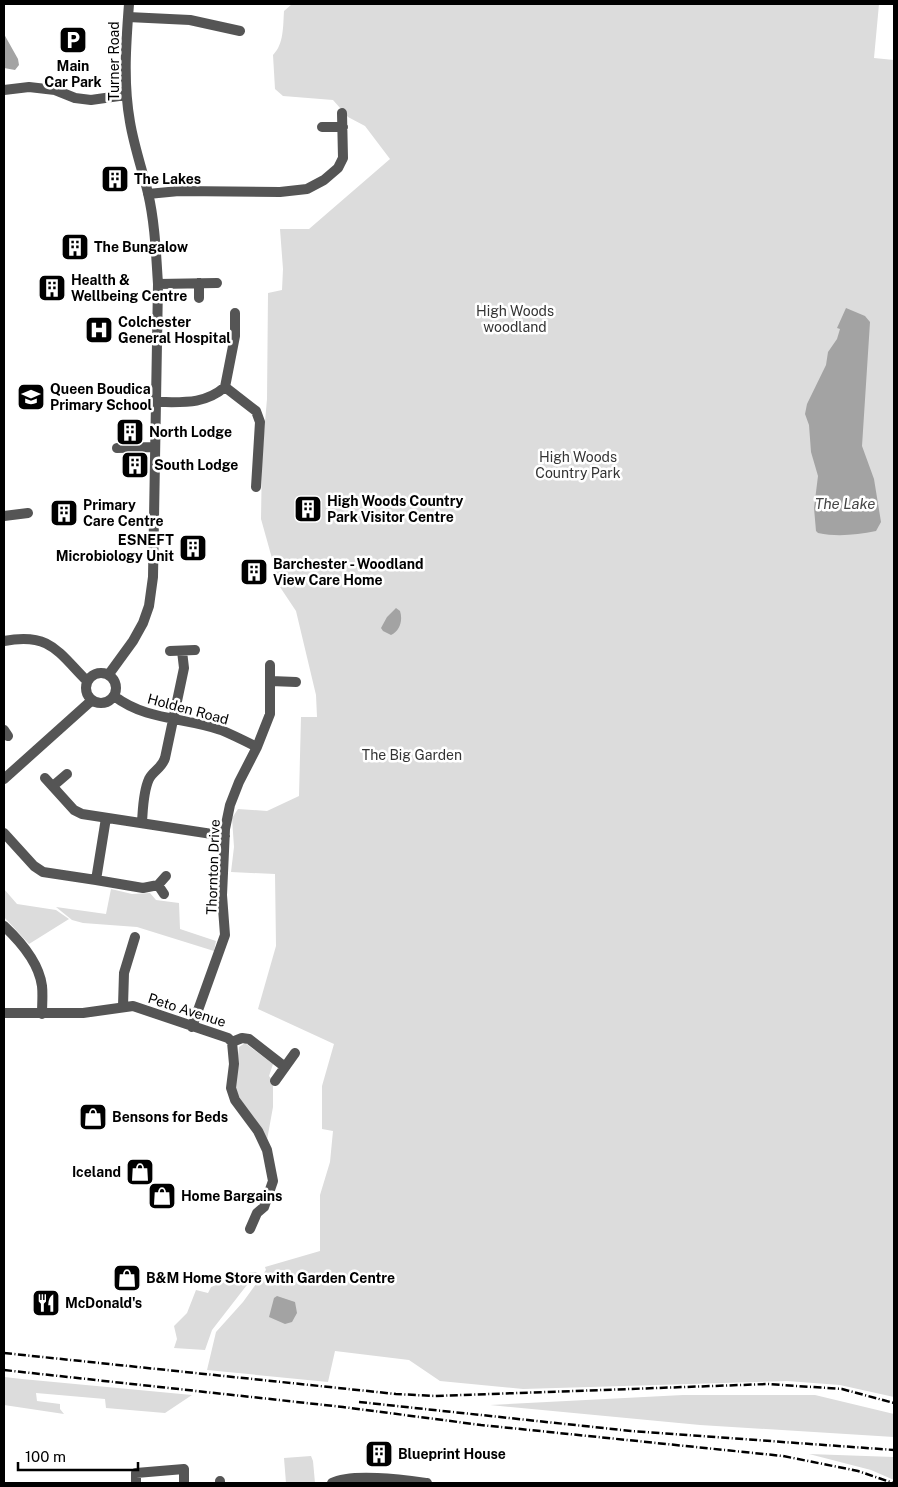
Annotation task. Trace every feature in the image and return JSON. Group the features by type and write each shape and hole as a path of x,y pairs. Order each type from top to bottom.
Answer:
{"street":[{"name":"Turner Road","path":"110,674 133,641 149,606 153,577 155,526 158,284 155,237 148,194 131,130 126,95 129,4"},
{"path":"128,17 190,20 240,31"},
{"path":"4,90 29,87 55,90 75,98 91,100 126,95"},
{"path":"148,194 179,191 280,192 306,189 324,180 338,168 343,158 342,113"},
{"path":"322,128 343,128"},
{"path":"199,283 199,298"},
{"path":"158,284 217,283"},
{"path":"156,402 191,402 202,400 216,395 225,387 229,360 234,349 235,314"},
{"path":"225,387 256,411 260,422 256,487"},
{"path":"117,448 155,447"},
{"path":"4,516 28,513"},
{"path":"4,640 32,639 49,643 87,681"},
{"path":"170,651 195,650"},
{"path":"142,822 146,790 150,778 162,766 174,718 184,668 182,651"},
{"name":"Thornton Drive","path":"192,1027 225,935 222,895 225,836 230,805 270,714 270,665"},
{"path":"94,674 110,674 116,686 114,696 103,703 92,701 85,689 87,681 94,674"},
{"path":"270,681 296,682"},
{"name":"Holden Road","path":"114,696 128,706 148,715 174,718 221,730 257,747"},
{"path":"4,779 92,701"},
{"path":"67,774 49,782 74,810 82,814 225,836"},
{"path":"96,880 106,818"},
{"path":"4,833 34,866 42,872 143,888 161,889 166,876"},
{"path":"4,926 27,950 36,967 42,984 42,1014"},
{"path":"123,1006 124,973 135,952 135,937"},
{"name":"Peto Avenue","path":"4,1013 83,1013 133,1006 228,1038 232,1042 234,1064 231,1088 234,1100 258,1131 271,1164 273,1181 264,1207 257,1214 250,1229"},
{"path":"232,1042 242,1038 249,1039 285,1067"},
{"path":"275,1081 295,1053"},
{"path":"257,1214 268,1218"},
{"path":"136,1483 136,1473 184,1469 184,1483"},
{"path":"332,1483 337,1480 374,1479 427,1483"}],"green space":[{"name":"High Woods Country Park","path":"292,4 879,4 874,58 894,60 894,1397 840,1385 787,1381 523,1389 440,1381 409,1360 335,1351 328,1382 207,1370 216,1332 243,1302 266,1270 265,1267 320,1251 320,1195 330,1162 333,1131 322,1129 322,1086 334,1044 258,1009 276,946 275,874 231,872 234,847 232,818 238,809 267,811 299,796 301,717 317,717 316,695 296,611 280,587 261,519 262,456 267,399 268,293 282,290 283,269 280,229 309,229 390,159 365,126 348,117 333,100 283,96 275,89 273,55 277,51 281,40 284,11"},
{"path":"4,889 17,904 56,910 69,919 29,944 4,917"},
{"path":"111,889 132,894 150,893 156,900 179,903 180,929 216,941 214,951 137,927 83,923 72,920 56,907 106,914"},
{"path":"245,1043 273,1064 269,1076 273,1081 273,1107 267,1140 234,1090 239,1047"},
{"path":"251,1272 257,1272 212,1330 205,1350 174,1348 177,1339 174,1326 187,1313 196,1290 208,1293 211,1287"},
{"path":"4,1377 192,1395 165,1413 106,1408 105,1399 36,1393 37,1401 60,1404 60,1409 64,1414 4,1405"},
{"path":"683,1395 815,1395 894,1414 894,1437 700,1425 490,1405"},
{"path":"809,1454 894,1457 894,1480 871,1470"},
{"path":"311,1456 315,1483 286,1483 284,1458"}],"water":[{"path":"4,34 18,59 19,65 15,70 4,68"},
{"name":"The Lake","path":"846,308 865,316 870,322 862,446 874,479 881,522 876,531 832,535 816,531 814,508 818,476 811,452 809,425 805,414 807,404 826,365 828,352 837,339 840,329 837,328"},
{"path":"396,608 400,611 401,621 397,631 391,635 381,628 387,617"},
{"path":"277,1296 295,1302 297,1313 292,1322 285,1324 269,1317 274,1298"}],"railway":[{"path":"4,1353 396,1394 435,1396 768,1384 842,1389 894,1403"},
{"path":"4,1370 343,1407 481,1425 783,1456 858,1471 893,1483"},
{"path":"359,1402 631,1431 894,1450"}],"place":[{"name":"Main Car Park","path":"73,40"},
{"name":"The Lakes","path":"115,179"},
{"name":"The Bungalow","path":"75,247"},
{"name":"Health & Wellbeing Centre","path":"52,288"},
{"name":"Colchester General Hospital","path":"99,330"},
{"name":"Queen Boudica Primary School","path":"31,397"},
{"name":"North Lodge","path":"130,432"},
{"name":"South Lodge","path":"135,465"},
{"name":"High Woods Country Park Visitor Centre","path":"308,509"},
{"name":"Primary Care Centre","path":"64,513"},
{"name":"ESNEFT Microbiology Unit","path":"193,548"},
{"name":"Barchester - Woodland View Care Home","path":"254,572"},
{"name":"Bensons for Beds","path":"93,1117"},
{"name":"Iceland","path":"140,1172"},
{"name":"Home Bargains","path":"162,1196"},
{"name":"B&M Home Store with Garden Centre","path":"127,1278"},
{"name":"McDonald's","path":"46,1303"},
{"name":"Blueprint House","path":"379,1454"}],"park label":[{"name":"High Woods woodland","path":"515,320"},
{"name":"The Big Garden","path":"412,755"}]}
